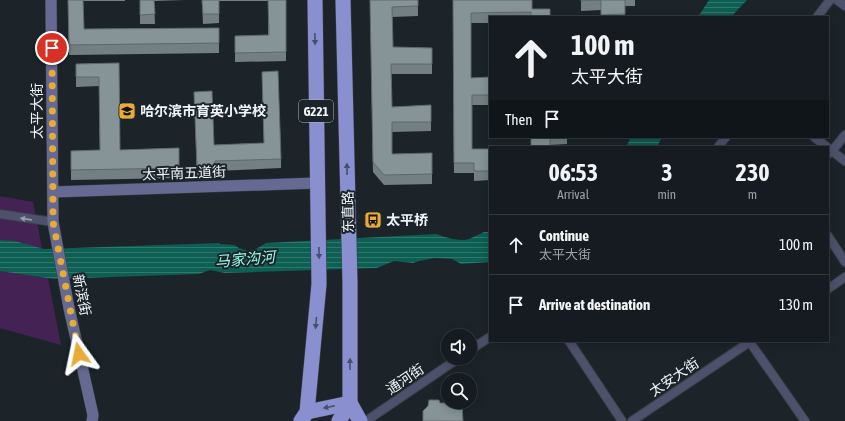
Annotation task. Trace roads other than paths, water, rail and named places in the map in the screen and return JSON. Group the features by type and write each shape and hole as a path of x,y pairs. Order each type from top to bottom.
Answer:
{"highway":[{"name":"G221","path":"308,418 319,284 315,0"},
{"name":"东直路","path":"343,0 350,284 350,403"},
{"path":"308,418 350,403"},
{"path":"339,421 350,403"},
{"path":"350,403 360,421"}],"street":[{"name":"太平大街","path":"51,0 53,222"},
{"path":"818,16 830,0"},
{"path":"837,0 845,6"},
{"path":"845,135 829,150 845,161"},
{"path":"719,146 725,138"},
{"path":"815,138 824,146"},
{"name":"太平南五道街","path":"53,192 317,183"},
{"path":"0,214 53,222"},
{"name":"新滨街","path":"53,222 69,308 93,415 92,421"},
{"path":"829,238 845,262"},
{"path":"829,288 845,277"},
{"path":"477,345 489,338"},
{"path":"570,342 622,421"},
{"name":"太安大街","path":"632,421 749,342"},
{"path":"751,342 805,421"},
{"name":"通河街","path":"366,421 449,365"}],"water":[{"path":"709,0 747,0 732,16 699,16"},
{"path":"630,138 662,138 658,146 626,146"},
{"name":"马家沟河","path":"484,232 489,232 489,262 461,264 452,259 434,258 413,263 394,261 377,268 225,273 210,270 199,274 54,279 0,271 0,240 15,241 44,249 220,243 234,245 248,251 256,249 266,243 436,234 452,239 469,239"}],"place":[{"name":"哈尔滨市育英小学校","path":"127,111"},
{"name":"太平桥","path":"373,220"}]}
